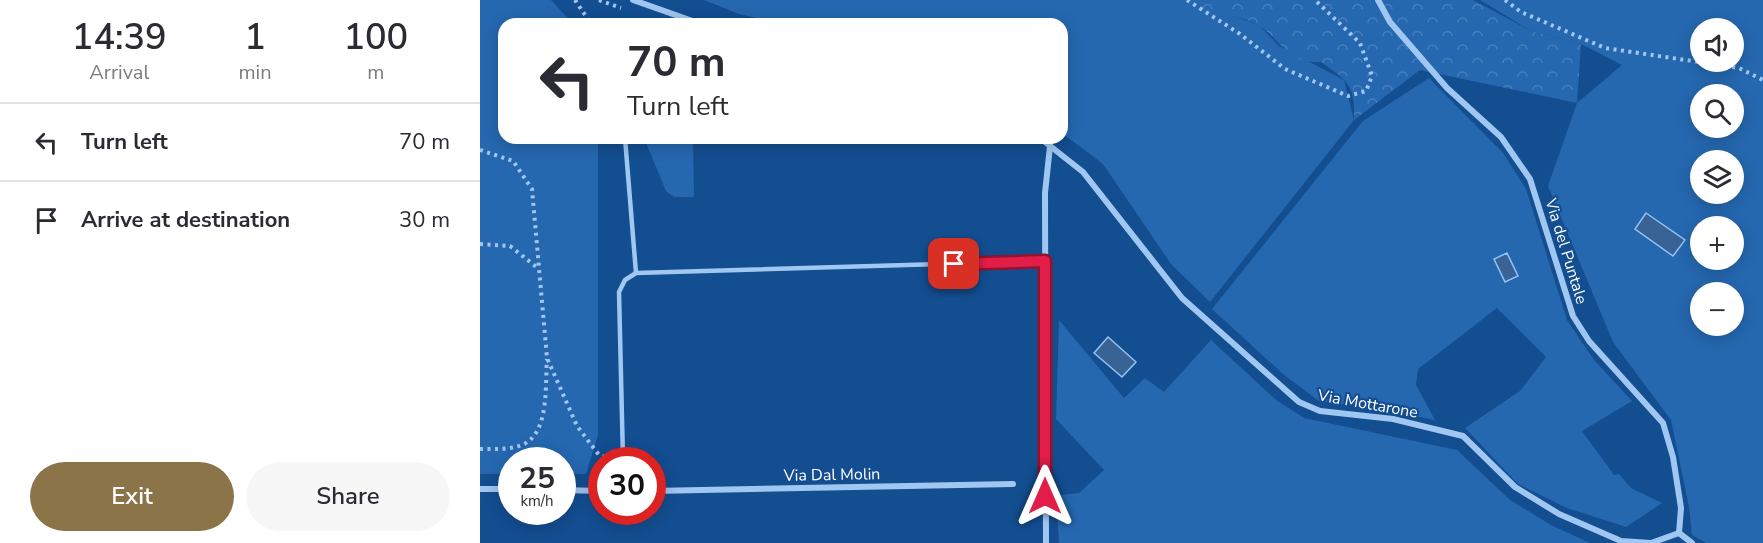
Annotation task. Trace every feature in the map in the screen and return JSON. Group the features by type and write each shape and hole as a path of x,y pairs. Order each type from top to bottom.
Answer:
{"street":[{"path":"633,0 684,18"},
{"name":"Via del Puntale","path":"1378,0 1390,22 1447,88 1501,137 1530,179 1573,316 1589,340 1663,423 1681,508 1678,532"},
{"name":"Via Mottarone","path":"1048,144 1083,172 1182,298 1299,402 1320,411 1393,419 1463,436 1515,487 1558,514 1621,541 1651,543 1678,532"},
{"path":"1046,543 1045,194 1050,146"},
{"name":"Via Dal Molin","path":"666,491 1013,484"},
{"path":"480,489 498,489"},
{"path":"1678,532 1692,543"}],"lane":[{"path":"625,144 636,273"},
{"path":"623,447 619,292 625,280 636,273 1045,261"}],"path":[{"path":"575,0 587,18"},
{"path":"1187,0 1201,7 1285,69 1348,96 1366,92 1372,76 1360,43 1315,0"},
{"path":"1505,0 1521,12 1605,48 1739,68 1763,80"},
{"path":"480,150 513,160 532,189 548,358 547,401 537,431 524,445 504,449 480,449"},
{"path":"480,244 510,246 540,269"},
{"path":"548,358 577,426 593,447"}],"green space":[{"path":"480,0 551,0 568,18 498,18 498,144 598,144 598,435 594,447 588,447 586,474 576,474 576,447 498,447 498,474 480,474"},
{"path":"704,0 1186,0 1259,25 1279,46 1344,80 1354,120 1210,302 1171,264 1103,164 1068,138 1068,18 757,18 739,14"},
{"path":"1186,0 1473,0 1531,31 1581,44 1577,103 1420,70 1354,120 1353,99 1348,85 1321,62 1310,62 1292,55 1265,30 1250,21 1211,12"},
{"path":"1480,0 1763,0 1763,543 1706,543 1692,535 1689,507 1671,420 1613,342 1548,186 1577,103 1622,65 1581,44 1531,31"},
{"path":"1429,78 1503,153 1526,189 1567,320 1594,360 1632,401 1582,431 1614,475 1619,474 1631,488 1662,503 1626,527 1567,508 1518,484 1465,428 1520,391 1546,357 1497,308 1418,369 1416,385 1435,420 1319,401 1283,374 1212,309 1363,121"},
{"path":"646,144 693,144 694,197 674,197 666,191"},
{"path":"1059,320 1124,398 1145,378 1164,392 1211,340 1276,400 1304,418 1457,450 1510,500 1551,525 1590,543 1059,543 1057,508 1061,495 1079,493 1104,470 1056,419"}],"shaded area":[{"path":"1646,213 1685,240 1673,256 1635,229"},
{"path":"1507,253 1518,276 1505,282 1494,259"},
{"path":"1108,337 1136,362 1122,377 1094,353"}],"route":[{"path":"954,264 1045,261 1045,496"}]}
